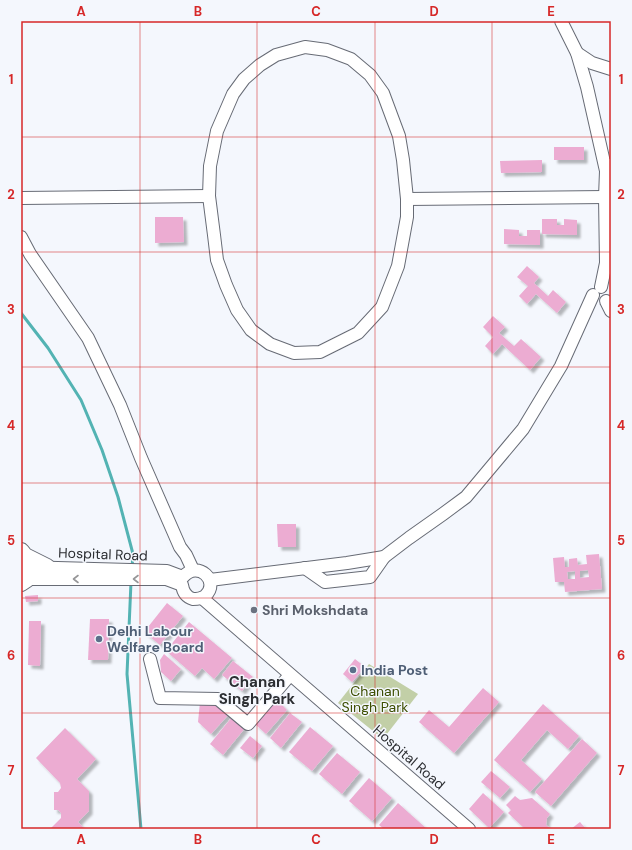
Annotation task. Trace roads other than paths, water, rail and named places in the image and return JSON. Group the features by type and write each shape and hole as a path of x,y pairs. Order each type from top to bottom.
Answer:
{"main road":[{"path":"21,551 25,556 47,567"}],"street":[{"path":"305,568 325,582 370,577 384,557 466,497 523,429 561,366 597,291 606,263 606,171 587,87 577,53 560,21"},
{"path":"305,47 327,50 351,59 370,75 383,93 399,136 403,160 407,199 407,217 398,266 382,307 358,332 320,352 294,353 270,344 251,330 237,310 226,285 217,260 209,196 210,166 217,131 233,94 244,79 260,65 276,55 305,47"},
{"path":"577,53 592,63 611,69"},
{"path":"606,171 611,158"},
{"path":"21,198 209,196"},
{"path":"407,199 606,197"},
{"path":"21,237 30,254 88,338 120,405 141,458 180,547 186,555 186,578 184,593 194,599 202,598 208,592 210,580 205,573 201,571 186,578"},
{"path":"210,580 384,557"},
{"name":"Hospital Road","path":"22,577 47,567 115,574"},
{"name":"Hospital Road","path":"22,577 115,574 156,575 167,571 186,578"},
{"name":"Hospital Road","path":"202,598 469,829"},
{"path":"150,659 160,698 218,698 248,724 290,674"}],"waterway":[{"path":"21,313 48,348 81,400 102,450 118,497 133,554 132,568"},
{"path":"131,582 127,674 141,829"}],"place":[{"name":"Shri Mokshdata","path":"254,610"},
{"name":"Delhi Labour Welfare Board","path":"99,639"},
{"name":"India Post","path":"353,670"}],"district":[{"name":"Chanan Singh Park","path":"257,690"}]}
